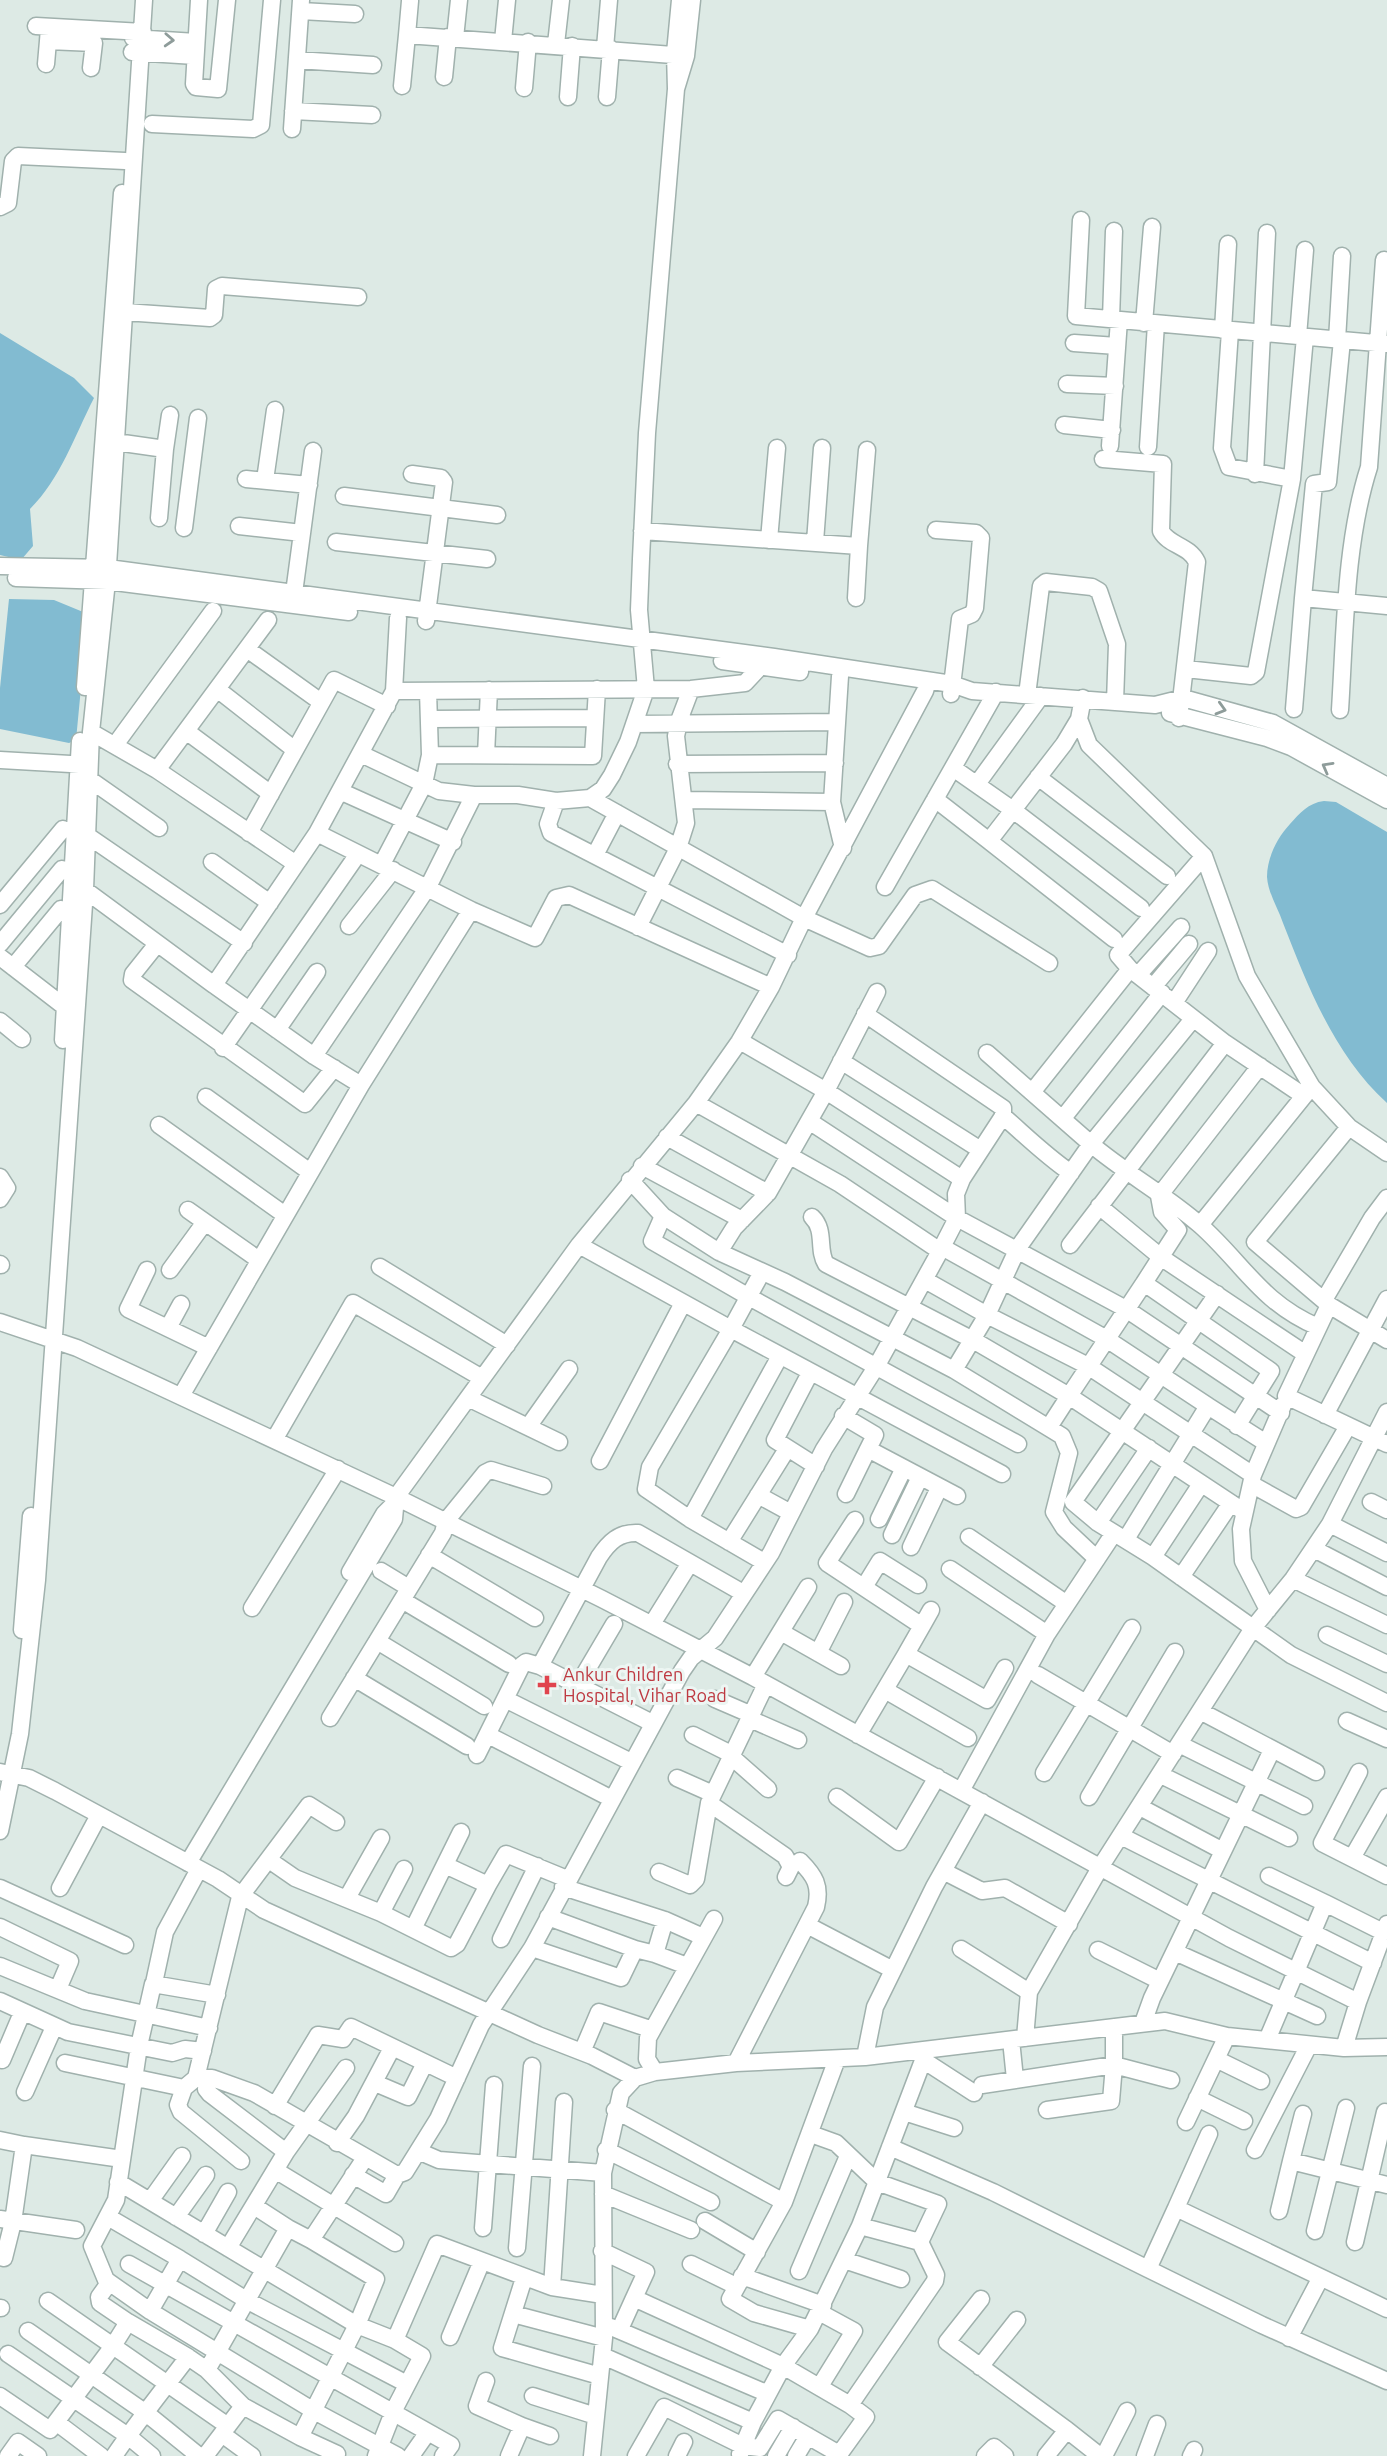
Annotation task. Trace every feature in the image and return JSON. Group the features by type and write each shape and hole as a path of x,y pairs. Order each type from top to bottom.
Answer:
{"street":[{"path":"0,1831 6,1773 36,1592 85,770 101,574 116,442 125,312 137,41 135,0"},
{"path":"71,1011 85,890 88,836 85,770 91,732 125,161 137,41 145,0"},
{"path":"199,0 194,86 218,89 227,0"},
{"path":"152,124 253,129 261,125 272,0"},
{"path":"444,77 459,0"},
{"path":"503,41 507,0"},
{"path":"561,0 568,97"},
{"path":"607,97 609,0"},
{"path":"681,0 681,55"},
{"path":"362,754 424,785 452,794 518,794 556,802 590,798 603,789 621,757 646,689 639,610 647,433 676,89 692,0"},
{"path":"402,86 410,2"},
{"path":"292,130 301,6 355,14"},
{"path":"46,64 44,31 196,49"},
{"path":"407,35 681,55"},
{"path":"92,68 94,36"},
{"path":"524,88 528,42"},
{"path":"297,60 373,65"},
{"path":"293,111 372,115"},
{"path":"0,208 8,203 13,161 18,156 125,161"},
{"path":"1081,220 1076,316 1383,344"},
{"path":"1147,447 1152,227"},
{"path":"1108,445 1117,346 1114,232"},
{"path":"1255,474 1267,233"},
{"path":"1228,244 1222,448 1229,467 1292,479"},
{"path":"1186,669 1251,676 1256,672 1292,479 1305,250"},
{"path":"1294,709 1314,484 1328,482 1339,340 1342,256"},
{"path":"1340,710 1347,602 1360,494 1368,467 1383,344 1384,260"},
{"path":"125,312 213,318 216,289 222,285 358,297"},
{"path":"1074,343 1117,346"},
{"path":"1067,384 1115,386"},
{"path":"265,480 275,410"},
{"path":"159,517 170,415"},
{"path":"184,527 198,418"},
{"path":"1064,425 1108,445 1163,464 1161,531 1166,538 1194,555 1197,562 1179,718"},
{"path":"116,442 165,449"},
{"path":"769,540 777,448"},
{"path":"815,542 822,448"},
{"path":"856,598 867,450"},
{"path":"293,593 313,451"},
{"path":"412,474 443,480 426,616"},
{"path":"163,476 190,480"},
{"path":"246,479 309,485"},
{"path":"344,496 497,515"},
{"path":"239,526 302,533"},
{"path":"936,530 976,533 981,538 975,608 972,614 960,619 952,689"},
{"path":"642,531 859,546"},
{"path":"336,542 487,559"},
{"path":"0,566 293,593 426,616 642,644 926,686"},
{"path":"0,577 101,574 398,618 426,616"},
{"path":"976,784 1034,696 1041,586 1046,582 1092,587 1098,591 1116,644 1115,702"},
{"path":"1303,598 1387,606"},
{"path":"114,745 213,611"},
{"path":"214,985 317,833 342,792 391,698 398,618"},
{"path":"158,770 268,620"},
{"path":"642,644 760,667 972,691 1155,705 1183,698 1273,723 1386,791"},
{"path":"247,649 321,702"},
{"path":"249,833 335,680 391,698 428,691 691,689 745,683 760,667"},
{"path":"840,677 832,802 843,848"},
{"path":"398,2456 378,2451 216,2353 109,2283 92,2246 116,2200 139,2046 165,1932 189,1863 384,1514 579,1245 696,1103 740,1041 788,955 804,918 926,686"},
{"path":"217,689 295,750"},
{"path":"593,756 597,689"},
{"path":"638,927 678,848 686,823 685,800 677,764 678,724 691,689"},
{"path":"486,755 489,690"},
{"path":"349,926 387,867 405,821 424,785 430,755 431,719 428,691"},
{"path":"885,887 996,692"},
{"path":"989,841 1079,719 1083,698"},
{"path":"1155,705 1179,718 1266,738 1291,747 1386,791"},
{"path":"431,719 594,718"},
{"path":"1079,719 1089,745 1098,756 1204,856 1247,976 1308,1091"},
{"path":"634,724 836,722"},
{"path":"186,731 271,794"},
{"path":"91,732 158,770 296,864"},
{"path":"430,755 621,757"},
{"path":"0,760 85,770 159,828"},
{"path":"677,764 835,763"},
{"path":"953,768 1013,810 1141,908"},
{"path":"1038,778 1167,876"},
{"path":"342,792 453,842"},
{"path":"314,1056 428,887 453,842 474,795"},
{"path":"590,798 804,918 853,942 875,948 915,895 932,888 1049,963"},
{"path":"935,799 1114,939"},
{"path":"685,800 832,802"},
{"path":"556,802 548,824 551,833 788,955"},
{"path":"595,855 617,813"},
{"path":"0,905 63,829"},
{"path":"317,833 471,910 535,938 556,898 569,895 771,987"},
{"path":"88,836 244,943"},
{"path":"223,1048 358,854"},
{"path":"1204,856 1118,955 1134,972 1225,1043 1260,1066 1308,1091 1349,1127 1387,1153"},
{"path":"212,862 270,903"},
{"path":"0,944 62,869"},
{"path":"85,890 277,1030 361,1085"},
{"path":"61,909 7,962 71,1011"},
{"path":"181,1396 361,1085 471,910"},
{"path":"1033,1091 1134,972 1181,927"},
{"path":"157,944 132,974 132,980 223,1048 305,1104 334,1068"},
{"path":"1163,994 1189,944"},
{"path":"1063,1118 1163,994 1208,951"},
{"path":"277,1030 317,972"},
{"path":"719,1252 742,1220 768,1193 826,1091 877,992"},
{"path":"353,2175 386,2194 397,2175 405,2172 418,2151 457,2078 481,2025 532,1948 610,1798 682,1671 700,1649 715,1638 765,1562 843,1416 876,1367 957,1218 956,1194 962,1179 979,1149 1003,1116 1003,1108 865,1014"},
{"path":"954,1370 987,1315 1018,1248 1091,1144 1194,1019"},
{"path":"0,1021 22,1038"},
{"path":"740,1041 826,1091 962,1179"},
{"path":"1070,1245 1225,1043"},
{"path":"987,1053 1124,1172 1200,1225 1255,1286 1296,1318 1318,1327"},
{"path":"841,1061 979,1149"},
{"path":"1049,1427 1178,1230 1162,1212 1159,1196 1260,1066"},
{"path":"1200,1225 1308,1091"},
{"path":"206,1097 310,1172"},
{"path":"696,1103 840,1184 941,1249 1105,1338 1266,1443"},
{"path":"1003,1116 1035,1143 1042,1153 1071,1173"},
{"path":"809,1121 957,1218 1018,1248 1126,1309 1180,1348 1281,1413"},
{"path":"159,1125 285,1215"},
{"path":"1349,1127 1255,1242 1327,1303 1387,1340"},
{"path":"667,1137 768,1193"},
{"path":"642,1166 742,1220"},
{"path":"0,1177 7,1188 0,1199"},
{"path":"630,1180 663,1216 719,1252 954,1370 1062,1436 1069,1452 1055,1501 1056,1518 1097,1559"},
{"path":"1181,1577 1237,1507 1252,1479 1327,1303 1371,1218 1387,1198"},
{"path":"1099,1206 1162,1258 1304,1353"},
{"path":"188,1210 259,1260"},
{"path":"663,1216 652,1241 1018,1444"},
{"path":"812,1217 820,1228 822,1256 826,1264 973,1340 1069,1396 1237,1507"},
{"path":"170,1270 205,1222"},
{"path":"579,1245 810,1373 1002,1474"},
{"path":"380,1267 507,1345"},
{"path":"147,1270 128,1309 209,1348"},
{"path":"762,1272 650,1467 645,1482 646,1489 690,1519 765,1562"},
{"path":"925,1280 1088,1366 1192,1434 1296,1509 1301,1507 1348,1426"},
{"path":"1144,1283 1270,1371 1237,1426"},
{"path":"1217,1294 1073,1500 1098,1522 1153,1557 1291,1655 1387,1703"},
{"path":"1325,1415 1387,1299"},
{"path":"274,1440 353,1303 482,1378"},
{"path":"600,1461 683,1303"},
{"path":"168,1328 181,1304"},
{"path":"0,1322 51,1337 181,1396 338,1469 395,1501 446,1521 583,1589 760,1680 1192,1918 1358,2002"},
{"path":"690,1519 780,1356"},
{"path":"527,1427 569,1369"},
{"path":"810,1373 775,1440 816,1466"},
{"path":"1286,1396 1381,1441"},
{"path":"468,1398 559,1442"},
{"path":"961,1791 1047,1634 1097,1559 1120,1536 1174,1465 1208,1406"},
{"path":"1015,2079 1018,2039 1029,1992 1101,1867 1253,1628 1293,1579 1330,1524 1381,1441 1387,1412"},
{"path":"843,1416 875,1435 846,1494"},
{"path":"1098,1522 1149,1448"},
{"path":"729,1542 787,1449"},
{"path":"868,1449 957,1496"},
{"path":"879,1519 904,1468"},
{"path":"252,1608 338,1469"},
{"path":"330,1718 429,1555 446,1521 488,1471 543,1486"},
{"path":"864,1587 887,1548 920,1477"},
{"path":"1153,1557 1201,1484"},
{"path":"911,1547 939,1488"},
{"path":"758,1495 791,1513"},
{"path":"1371,1502 1387,1510"},
{"path":"1237,1507 1243,1561 1268,1610"},
{"path":"855,1520 827,1563 922,1626"},
{"path":"1330,1524 1387,1553"},
{"path":"540,1665 607,1545 627,1532 638,1533 743,1593"},
{"path":"969,1536 1067,1604"},
{"path":"887,1548 918,1585"},
{"path":"1314,1549 1387,1587"},
{"path":"429,1555 535,1618"},
{"path":"652,1624 690,1563"},
{"path":"950,1569 1047,1634"},
{"path":"381,1571 406,1594 509,1664"},
{"path":"1293,1579 1387,1625"},
{"path":"659,1872 690,1885 696,1879 711,1799 751,1717 760,1680 781,1632 808,1587"},
{"path":"818,1653 844,1602"},
{"path":"858,1734 931,1610"},
{"path":"578,1685 614,1624"},
{"path":"1044,1773 1132,1628"},
{"path":"781,1632 841,1666"},
{"path":"1327,1635 1387,1664"},
{"path":"377,1641 484,1706"},
{"path":"1089,1797 1175,1652"},
{"path":"906,1654 987,1700 1005,1668"},
{"path":"355,1678 472,1751 488,1735 524,1663 540,1665 652,1723"},
{"path":"1038,1675 1129,1729 1304,1806"},
{"path":"885,1690 968,1738"},
{"path":"505,1699 631,1762"},
{"path":"715,1699 798,1740"},
{"path":"1200,1711 1316,1772"},
{"path":"1347,1721 1387,1739"},
{"path":"488,1735 610,1798"},
{"path":"693,1735 733,1757 768,1789"},
{"path":"1143,2023 1160,1981 1272,1750"},
{"path":"1359,1772 1322,1841 1352,1858 1386,1872"},
{"path":"0,1792 6,1773"},
{"path":"6,1773 29,1778 99,1815 189,1863 264,1910 635,2078"},
{"path":"1161,1774 1289,1838"},
{"path":"837,1797 899,1842 937,1777"},
{"path":"677,1779 711,1799 785,1856 791,1867 786,1877"},
{"path":"1352,1858 1387,1797"},
{"path":"865,2057 875,2007 943,1871 982,1802"},
{"path":"241,2161 181,2112 178,2105 196,2081 240,1896 309,1805 336,1822"},
{"path":"1140,1807 1223,1851"},
{"path":"60,1888 99,1815"},
{"path":"413,1929 461,1832"},
{"path":"1121,1836 1373,1963"},
{"path":"347,1898 380,1838"},
{"path":"269,1860 295,1878 347,1898 454,1948 506,1854 537,1866 565,1883 703,1937"},
{"path":"736,2063 758,2014 807,1925 820,1892 818,1882 800,1861"},
{"path":"445,1865 488,1885"},
{"path":"501,1939 537,1866"},
{"path":"381,1913 404,1869"},
{"path":"943,1871 982,1891 1004,1888 1069,1924"},
{"path":"1269,1875 1325,1903 1385,1928 1344,2048"},
{"path":"0,1888 125,1945"},
{"path":"1267,2040 1325,1903"},
{"path":"548,1917 687,1966"},
{"path":"655,2072 647,2059 648,2038 714,1919"},
{"path":"655,1954 665,1920"},
{"path":"807,1925 893,1970"},
{"path":"0,1927 70,1961 58,1989"},
{"path":"532,1948 621,1978 635,1949"},
{"path":"961,1949 1029,1992"},
{"path":"1098,1950 1160,1981"},
{"path":"1175,1952 1317,2016"},
{"path":"0,1966 85,2001 209,2028"},
{"path":"154,1983 217,1995"},
{"path":"0,2001 54,2027 172,2053 185,2049 203,2051"},
{"path":"582,2052 599,2012 647,2028"},
{"path":"2,2060 22,2013"},
{"path":"610,2331 603,2295 603,2173 615,2110 621,2093 635,2078 655,2072 736,2063 925,2055 1018,2039 1165,2021 1227,2036 1344,2048 1387,2047"},
{"path":"25,2092 54,2027"},
{"path":"275,2106 321,2034 341,2040 351,2027 457,2078"},
{"path":"1047,2110 1111,2101 1114,2027"},
{"path":"1186,2122 1227,2036"},
{"path":"1255,2150 1309,2045"},
{"path":"337,2143 375,2083 392,2048"},
{"path":"925,2055 978,2089 1015,2079 1114,2065 1171,2080"},
{"path":"741,2451 766,2393 810,2329 860,2226 925,2055"},
{"path":"810,2329 754,2313 733,2303 731,2295 784,2203 837,2059"},
{"path":"1216,2059 1261,2081"},
{"path":"65,2063 134,2077 196,2081 254,2093 397,2175"},
{"path":"375,2083 408,2097 425,2063"},
{"path":"517,2248 531,2066"},
{"path":"228,2248 286,2152 346,2068"},
{"path":"196,2081 206,2085 210,2094 286,2152"},
{"path":"483,2228 494,2085"},
{"path":"1197,2098 1244,2121"},
{"path":"552,2287 564,2102"},
{"path":"1315,2231 1346,2108"},
{"path":"615,2110 784,2203"},
{"path":"904,2112 954,2128"},
{"path":"1355,2242 1385,2112"},
{"path":"1279,2211 1303,2115"},
{"path":"810,2134 836,2143 877,2182 936,2201 938,2208 920,2242"},
{"path":"1148,2269 1209,2134"},
{"path":"0,2140 122,2159"},
{"path":"0,2257 4,2258 7,2221 24,2145"},
{"path":"890,2147 993,2192 1289,2337 1387,2381"},
{"path":"606,2150 711,2202"},
{"path":"418,2151 439,2160 561,2172 603,2173"},
{"path":"150,2201 182,2156"},
{"path":"799,2271 848,2156"},
{"path":"311,2241 365,2158"},
{"path":"1291,2161 1387,2185"},
{"path":"275,2170 395,2243"},
{"path":"176,2217 206,2175"},
{"path":"118,2182 357,2325 395,2340 422,2355 394,2410 378,2451"},
{"path":"204,2234 228,2192"},
{"path":"603,2194 691,2230"},
{"path":"254,2206 376,2279 357,2325 300,2437"},
{"path":"1176,2208 1387,2309"},
{"path":"107,2217 247,2301 407,2384"},
{"path":"7,2221 76,2230"},
{"path":"705,2221 757,2252"},
{"path":"850,2405 935,2281 936,2274 920,2242 860,2226"},
{"path":"207,2370 288,2228"},
{"path":"395,2340 437,2244 552,2287 603,2295"},
{"path":"592,2456 600,2376 610,2331 634,2298 646,2272 602,2251"},
{"path":"150,2311 180,2259"},
{"path":"844,2260 901,2279"},
{"path":"450,2337 482,2261"},
{"path":"129,2264 331,2379 394,2410 451,2445 443,2456"},
{"path":"691,2264 821,2309 854,2331 820,2386"},
{"path":"524,2278 502,2348 600,2376"},
{"path":"1289,2337 1320,2278"},
{"path":"109,2283 99,2297 100,2303 207,2370 243,2406 337,2455"},
{"path":"634,2298 783,2366 865,2413 866,2417 839,2455 778,2420 760,2448 741,2451 664,2407 636,2456"},
{"path":"981,2299 947,2342 1102,2456 1127,2411"},
{"path":"48,2301 167,2384 225,2430 252,2456"},
{"path":"513,2314 610,2331 766,2393"},
{"path":"980,2367 1017,2320"},
{"path":"0,2396 48,2430 93,2375 128,2322"},
{"path":"28,2331 146,2413 199,2456"},
{"path":"8,2354 128,2436 152,2456"},
{"path":"603,2356 753,2421"},
{"path":"114,2456 188,2357"},
{"path":"486,2381 477,2406 550,2436"},
{"path":"533,2396 596,2416"},
{"path":"205,2456 243,2406"},
{"path":"56,2422 101,2456"},
{"path":"1145,2456 1157,2424"},
{"path":"509,2456 522,2426"},
{"path":"776,2456 793,2427"},
{"path":"1056,2452 1067,2430"},
{"path":"411,2456 428,2432"},
{"path":"796,2456 808,2436"},
{"path":"8,2456 18,2442 38,2456"},
{"path":"985,2456 994,2447 1005,2456"}],"water":[{"path":"0,333 74,378 94,398 59,471 30,509 33,546 21,560 0,555"},
{"path":"9,599 54,600 88,614 76,740 69,743 0,729 0,688"},
{"path":"1324,801 1336,802 1387,832 1387,1103 1352,1064 1325,1019 1302,972 1268,883 1269,863 1281,836 1305,809"}],"place":[{"name":"Ankur Children Hospital, Vihar Road","path":"547,1685"}]}
